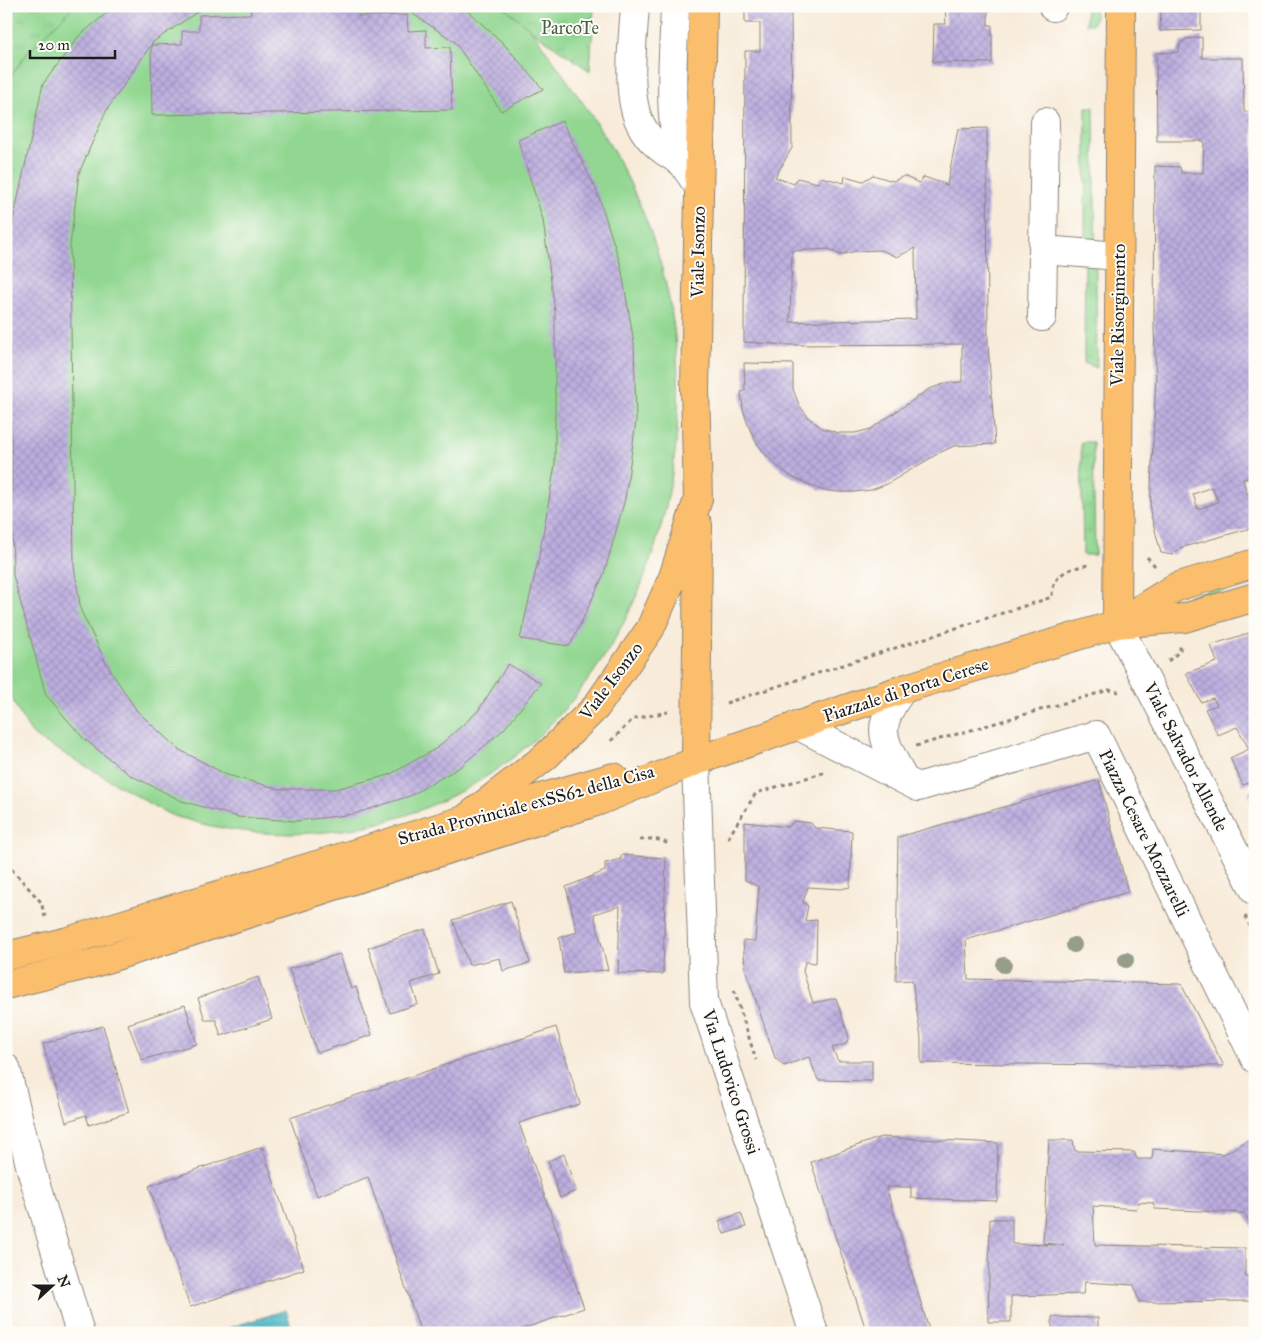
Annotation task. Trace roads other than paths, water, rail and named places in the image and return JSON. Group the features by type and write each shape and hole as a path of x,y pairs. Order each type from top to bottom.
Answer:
{"main road":[{"name":"Viale Isonzo","path":"696,761 698,499 695,388 703,6"},
{"name":"Viale Risorgimento","path":"1117,624 1121,6"},
{"name":"Viale Isonzo","path":"464,820 545,757 596,706 650,629 673,576 698,499"},
{"path":"1117,624 1176,587 1255,564"},
{"path":"1117,624 1184,618 1255,597"},
{"name":"Piazzale di Porta Cerese","path":"696,761 903,689 1117,624"},
{"name":"Strada Provinciale exSS62 della Cisa","path":"6,956 68,941 464,820 623,774 696,761"},
{"name":"Strada Provinciale exSS62 della Cisa","path":"6,985 91,964 599,801 696,761"}],"street":[{"path":"635,6 632,84 636,113 640,125 655,144 667,154 683,163"},
{"path":"675,6 672,118 683,163 699,187"},
{"path":"1042,317 1045,122"},
{"path":"1043,250 1119,256"},
{"name":"Viale Salvador Allende","path":"1117,624 1248,900"},
{"path":"879,757 887,745 883,730 891,705 903,689"},
{"name":"Piazza Cesare Mozzarelli","path":"797,725 879,757 903,778 918,787 1096,735 1255,1059"},
{"name":"Via Ludovico Grossi","path":"696,761 704,1002 814,1333"},
{"path":"6,1068 32,1170 80,1333"}],"water":[{"path":"286,1310 293,1333 231,1333 229,1328"}],"park label":[{"name":"ParcoTe","path":"570,28"}]}
